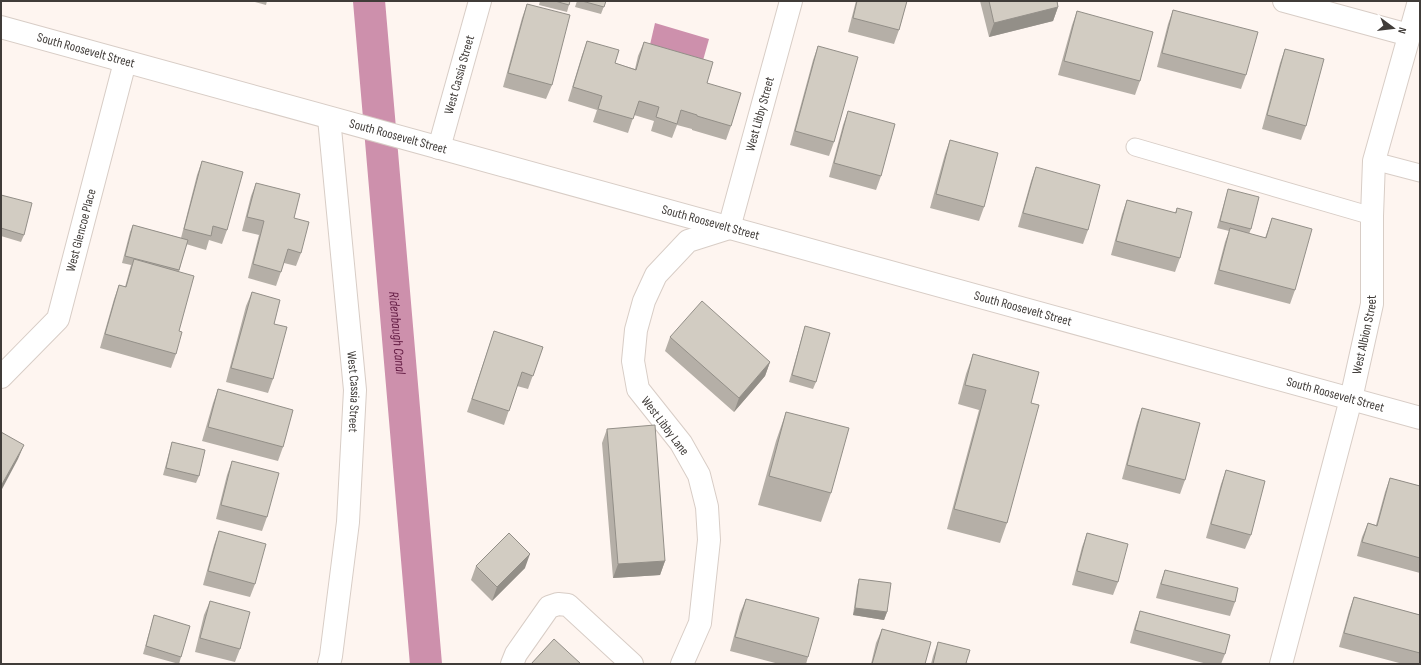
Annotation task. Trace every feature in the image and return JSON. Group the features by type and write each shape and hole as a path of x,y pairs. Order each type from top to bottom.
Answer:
{"street":[{"name":"West Cassia Street","path":"439,148 480,1"},
{"name":"West Libby Street","path":"729,228 791,1"},
{"path":"1284,1 1409,35"},
{"name":"West Albion Street","path":"1281,664 1351,399 1372,304 1372,216 1374,161 1419,1"},
{"name":"South Roosevelt Street","path":"1,27 1420,418"},
{"name":"West Glencoe Place","path":"1,377 58,319 125,62"},
{"name":"West Cassia Street","path":"329,118 355,390 348,522 329,664"},
{"name":"West Libby Lane","path":"682,664 700,623 709,540 707,507 699,475 681,443 638,389 634,361 636,330 644,301 656,275 688,241 729,228"},
{"path":"512,664 516,654 549,607 558,604 568,605 632,664"}],"lane":[{"path":"1135,147 1372,216"},
{"path":"1374,161 1420,173"}],"shaded area":[{"path":"655,23 709,39 702,64 649,49"}],"building":[{"path":"555,1 570,1 569,5"},
{"path":"582,1 606,1 604,7"},
{"path":"857,1 907,1 899,30 853,18"},
{"path":"989,1 1057,1 1058,7 994,23"},
{"path":"527,4 570,15 552,85 508,73"},
{"path":"1173,10 1258,32 1246,75 1162,53"},
{"path":"1077,11 1153,32 1140,81 1064,61"},
{"path":"587,41 619,50 615,63 636,70 644,42 713,62 707,83 741,93 731,126 681,110 677,124 656,117 659,107 639,101 633,119 598,109 602,96 573,87"},
{"path":"818,46 858,57 834,142 795,131"},
{"path":"1285,49 1324,59 1306,126 1267,115"},
{"path":"848,111 895,124 881,176 834,163"},
{"path":"950,140 998,153 984,207 936,194"},
{"path":"202,161 243,172 227,230 213,226 211,236 184,229"},
{"path":"1036,167 1100,185 1088,230 1023,213"},
{"path":"256,183 300,194 294,218 309,222 301,253 288,249 281,272 253,264 264,221 247,217"},
{"path":"1228,189 1259,197 1251,229 1220,221"},
{"path":"1,195 32,203 24,235 1,228"},
{"path":"1127,200 1176,213 1177,208 1192,212 1180,258 1116,241"},
{"path":"1272,218 1312,229 1295,290 1219,270 1230,228 1266,238"},
{"path":"133,225 188,240 179,270 125,256"},
{"path":"134,259 194,276 179,331 182,332 176,354 105,334 119,285 126,287"},
{"path":"252,292 280,300 274,324 287,327 273,379 231,368"},
{"path":"702,301 770,362 739,398 670,337"},
{"path":"805,326 830,333 816,382 792,375"},
{"path":"494,331 543,347 533,376 522,372 509,411 472,399"},
{"path":"973,354 1039,372 1031,403 1039,405 1007,523 954,509 986,390 965,385"},
{"path":"218,389 293,410 283,447 208,427"},
{"path":"1142,408 1200,423 1185,480 1127,465"},
{"path":"786,412 849,428 831,493 769,476"},
{"path":"655,425 665,561 618,564 607,429"},
{"path":"1,432 24,445 1,486"},
{"path":"172,442 205,450 199,476 166,468"},
{"path":"232,461 279,473 267,517 221,505"},
{"path":"1226,470 1265,481 1251,535 1211,524"},
{"path":"1390,478 1420,486 1420,558 1362,542 1368,523 1377,526"},
{"path":"219,531 266,544 255,584 208,571"},
{"path":"509,533 530,554 497,587 476,566"},
{"path":"1087,533 1128,544 1118,582 1077,571"},
{"path":"1165,570 1238,588 1235,602 1161,584"},
{"path":"859,579 891,583 887,612 855,608"},
{"path":"1354,597 1420,615 1420,653 1344,633"},
{"path":"746,599 819,618 808,657 735,637"},
{"path":"210,601 250,612 240,649 200,638"},
{"path":"1140,611 1230,635 1225,654 1135,630"},
{"path":"154,615 190,626 181,657 146,646"},
{"path":"882,629 931,642 925,664 872,664"},
{"path":"554,639 581,664 531,664"},
{"path":"938,642 970,650 966,663 970,664 933,664"}],"waterway":[{"name":"Ridenbaugh Canal","path":"369,1 426,664"}]}
